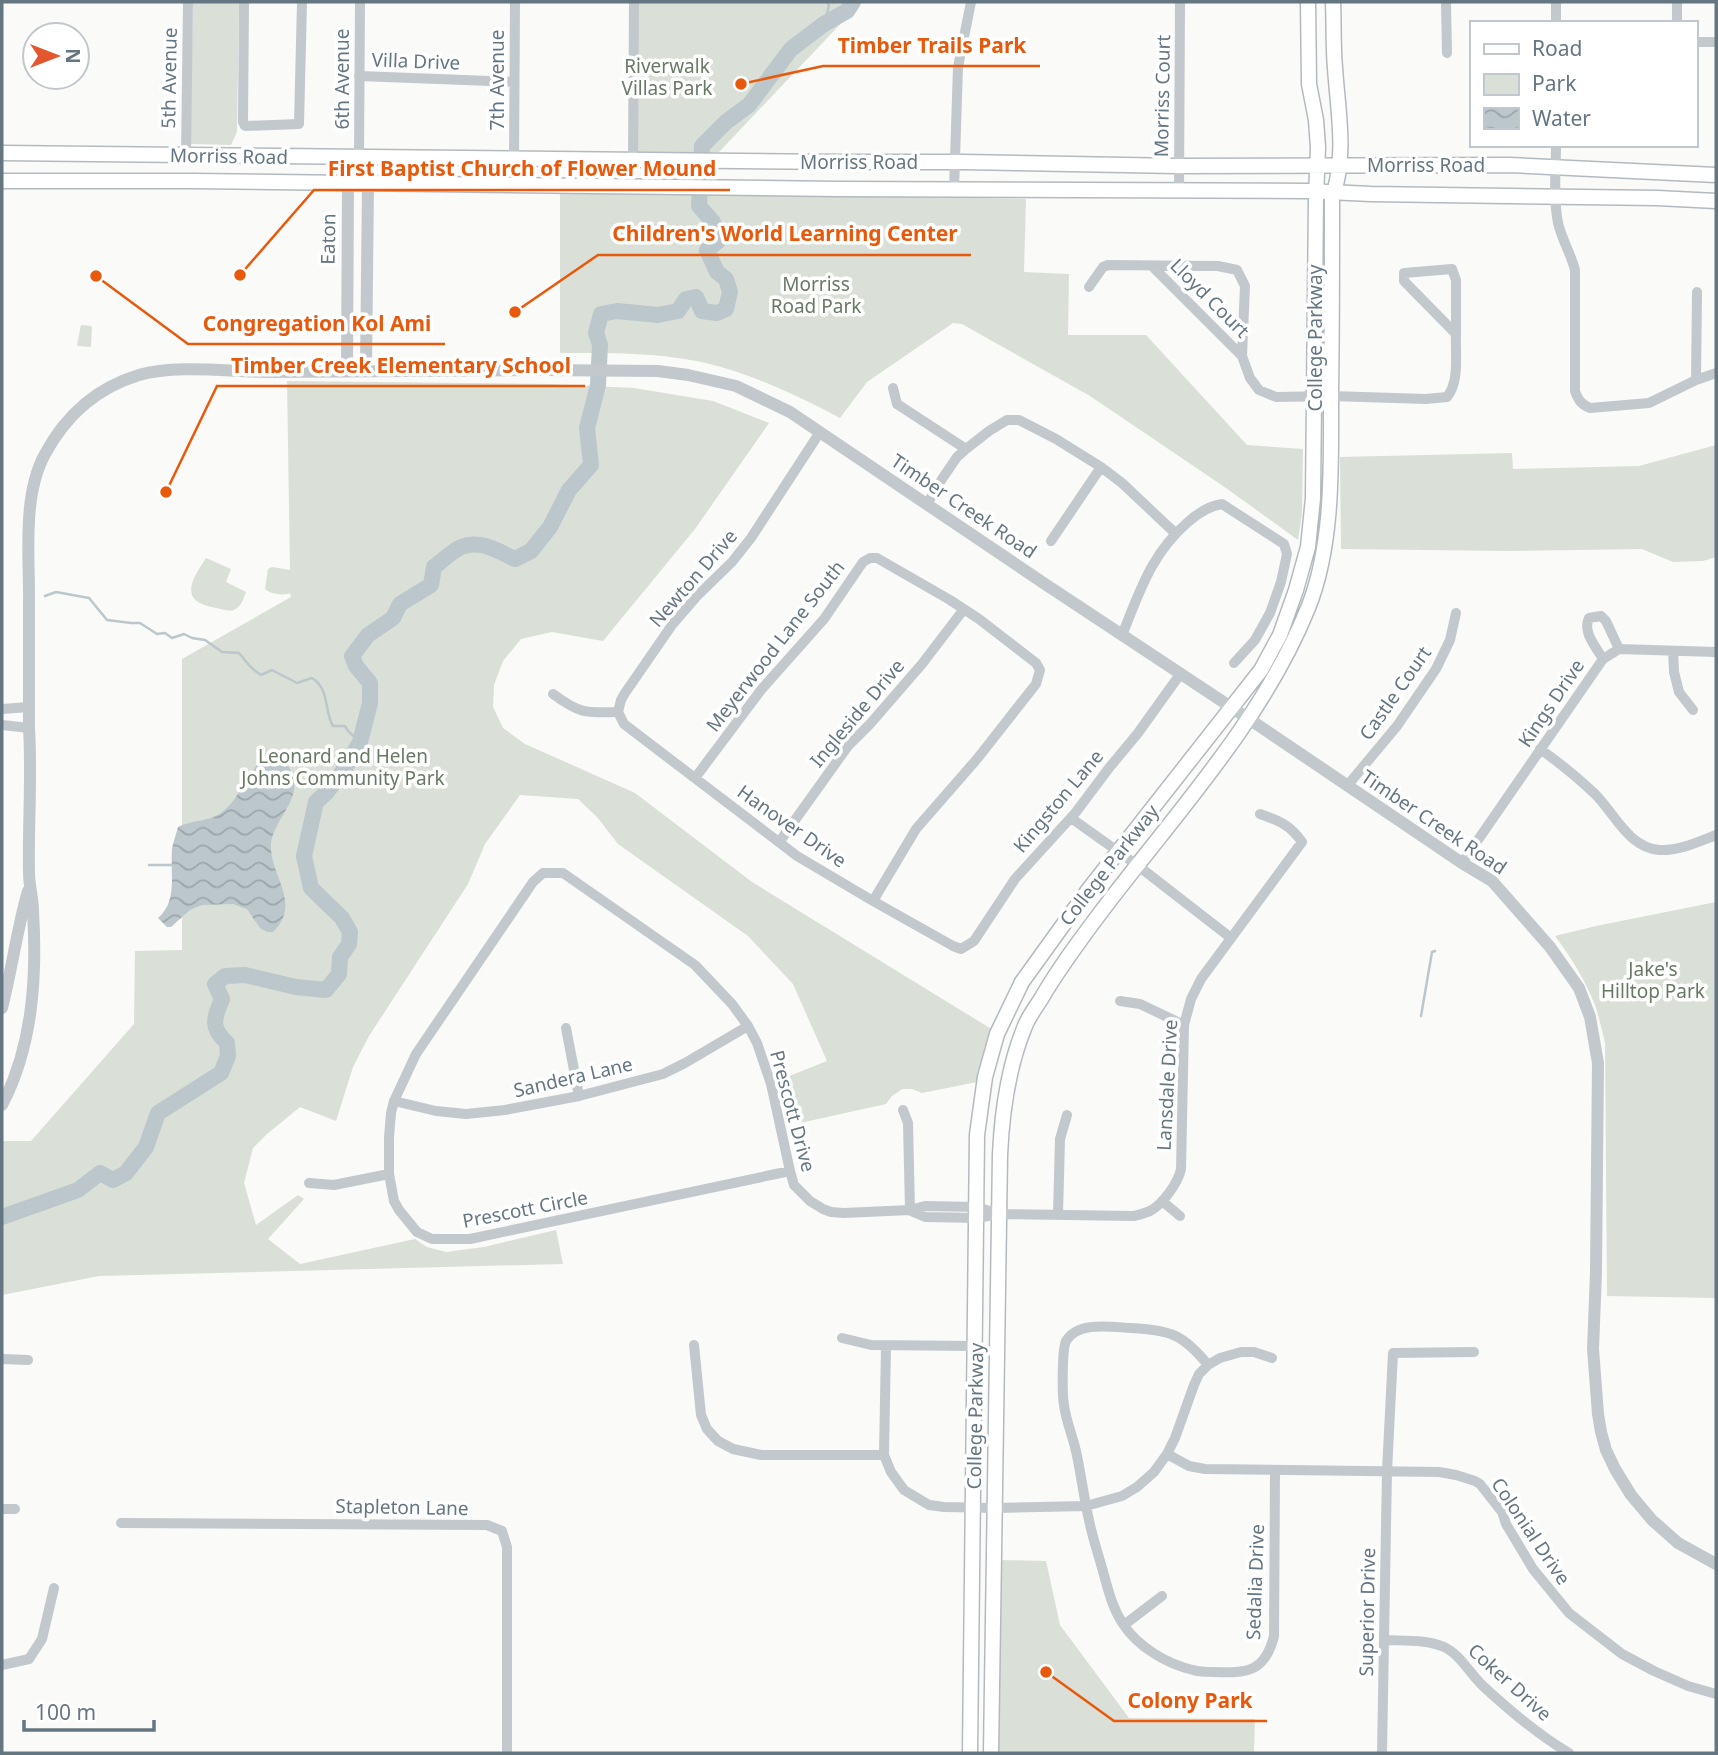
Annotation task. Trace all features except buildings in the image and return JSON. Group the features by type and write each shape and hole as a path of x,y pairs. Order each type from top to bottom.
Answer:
{"main road":[{"name":"College Parkway","path":"970,1749 977,1135 985,1077 998,1034 1022,982 1118,852 1261,670 1280,635 1296,590 1308,547 1313,498 1318,147 1310,84 1308,2"},
{"name":"College Parkway","path":"991,1748 999,1214 1002,1117 1011,1069 1026,1024 1056,973 1249,719 1286,658 1310,605 1320,565 1329,502 1332,199 1338,178 1341,147 1334,64 1333,2"},
{"name":"Morriss Road","path":"2,153 1178,166 1510,165 1716,175"},
{"name":"Morriss Road","path":"2,181 1316,191 1716,201"},
{"path":"971,1660 993,1661"},
{"path":"970,1749 991,1748"}],"street":[{"name":"5th Avenue","path":"186,156 188,2"},
{"path":"244,2 245,125 299,124 302,2"},
{"name":"6th Avenue","path":"359,157 360,2"},
{"name":"7th Avenue","path":"514,159 515,2"},
{"path":"633,160 634,2"},
{"path":"954,189 958,67 971,2"},
{"name":"Morriss Court","path":"1179,190 1181,2"},
{"path":"1446,2 1447,53"},
{"path":"1556,2 1556,21"},
{"path":"1676,2 1676,21"},
{"path":"1697,42 1716,42"},
{"name":"Villa Drive","path":"359,76 514,82"},
{"path":"1556,147 1559,225 1573,260 1574,270 1575,391 1578,399 1590,408 1649,403 1716,373"},
{"name":"Eaton","path":"347,371 348,184 359,157"},
{"name":"Eaton","path":"359,157 368,184 366,370"},
{"name":"Lloyd Court","path":"1089,287 1105,266 1218,266 1237,270 1245,286 1242,356 1250,378 1259,390 1276,397 1447,397 1453,389 1456,334"},
{"name":"Lloyd Court","path":"1152,266 1242,356"},
{"path":"1452,269 1456,280 1456,334 1404,281 1404,273 1452,269"},
{"path":"1696,380 1697,292"},
{"name":"Timber Creek Road","path":"2,1105 23,1047 32,1007 33,911 29,871 29,533 32,491 44,455 76,412 94,395 107,388 136,376 163,370 669,372 736,386 790,412 1492,881 1550,947 1578,988 1588,1009 1598,1063 1593,1349 1598,1414 1606,1451 1631,1495 1652,1520 1678,1543 1715,1561"},
{"path":"893,388 897,404 966,449"},
{"path":"927,503 957,457 1007,420 1019,420 1101,467 1175,533"},
{"name":"Newton Drive","path":"618,712 625,693 672,625 751,538 820,432"},
{"path":"1051,541 1101,467"},
{"path":"1122,635 1158,555 1175,533 1193,518 1213,505 1222,504 1284,544 1287,554 1281,582 1270,612 1255,640 1234,663"},
{"name":"Meyerwood Lane South","path":"695,778 761,690 824,619 863,562 877,558 964,610 1036,663 1040,670 1036,684 977,759 916,829 873,901"},
{"name":"Ingleside Drive","path":"780,841 848,746 913,674 964,610"},
{"name":"Castle Court","path":"1347,786 1397,726 1436,669 1450,640 1456,613"},
{"path":"1603,659 1587,631 1586,623 1590,618 1601,616 1619,649 1716,652"},
{"name":"Kings Drive","path":"1462,863 1603,659 1619,649"},
{"path":"1673,651 1679,692 1693,710"},
{"name":"Kingston Lane","path":"961,948 974,941 1015,878 1070,818 1138,733 1181,673"},
{"path":"554,694 578,711 618,712"},
{"path":"2,709 29,707"},
{"name":"Hanover Drive","path":"618,712 624,724 797,856 953,946 961,948"},
{"path":"2,725 29,728"},
{"path":"1541,750 1595,794 1639,844 1657,850 1672,850 1716,835"},
{"name":"Lansdale Drive","path":"1162,1201 1176,1184 1181,1169 1184,1025 1191,999 1201,979 1302,842 1286,825 1260,814"},
{"path":"1070,818 1137,864 1231,938"},
{"name":"Prescott Drive","path":"537,879 543,873 563,873 695,965 722,992 748,1026 757,1043 771,1084 794,1185 810,1201 823,1209 844,1213 910,1210 925,1206 999,1214"},
{"name":"Prescott Circle","path":"537,879 416,1054 394,1101 388,1137 388,1174 394,1201 404,1219 417,1232 432,1239 460,1241 790,1171"},
{"name":"Timber Creek Road","path":"2,1008 30,884"},
{"path":"1120,1001 1140,1004 1184,1025"},
{"name":"Sandera Lane","path":"394,1101 436,1111 466,1114 505,1110 579,1096 663,1074 748,1026"},
{"path":"566,1028 579,1096"},
{"path":"903,1110 908,1123 910,1210"},
{"path":"1058,1214 1060,1139 1067,1115"},
{"path":"309,1183 334,1185 388,1174"},
{"path":"999,1214 1133,1216 1149,1212 1162,1201 1180,1216"},
{"name":"Sedalia Drive","path":"1208,1365 1184,1339 1158,1330 1086,1327 1066,1341 1063,1352 1063,1404 1076,1452 1090,1528 1112,1605 1133,1637 1149,1651 1179,1667 1195,1671 1251,1670 1267,1656 1274,1636 1275,1470"},
{"path":"842,1338 886,1346 975,1346"},
{"path":"694,1345 701,1415 718,1441 733,1449 761,1455 884,1455"},
{"path":"886,1346 884,1455 891,1472 904,1490 929,1505 944,1507 1086,1506 1122,1496 1154,1472 1167,1454 1199,1374 1208,1365 1220,1358 1241,1352 1254,1352 1272,1358"},
{"name":"Superior Drive","path":"1382,1753 1387,1471 1393,1353 1474,1352"},
{"path":"2,1359 28,1360"},
{"name":"Colonial Drive","path":"1167,1454 1189,1466 1205,1469 1439,1472 1475,1481 1502,1512 1506,1524 1533,1569 1569,1613 1622,1654 1688,1686 1716,1694"},
{"path":"2,1508 15,1509"},
{"name":"Stapleton Lane","path":"121,1523 487,1525 502,1531 508,1547 508,1753"},
{"path":"2,1665 29,1659 42,1639 54,1588"},
{"path":"1124,1625 1162,1596"},
{"name":"Coker Drive","path":"1384,1640 1419,1641 1444,1647 1456,1656 1482,1685 1533,1729 1569,1753"}],"green space":[{"path":"193,2 239,2 237,132 231,145 190,144"},
{"name":"Riverwalk Villas Park","path":"637,2 860,2 719,152 637,153"},
{"name":"Morriss Road Park","path":"560,191 1026,199 1024,272 1069,274 1068,335 1146,335 1247,445 1303,449 1302,513 1298,540 1090,396 962,324 953,323 867,382 840,418 767,383 701,362 641,354 560,353"},
{"path":"81,325 92,327 90,347 77,345"},
{"name":"Leonard and Helen Johns Community Park","path":"287,381 550,384 634,388 713,401 769,423 695,529 603,641 552,632 521,639 503,661 494,685 493,707 503,728 525,744 635,793 752,882 993,1030 982,1058 977,1082 922,1093 902,1089 886,1104 800,1123 787,1077 827,1061 793,984 748,936 618,844 597,817 578,799 520,795 485,844 468,884 369,1036 353,1067 336,1121 300,1107 253,1148 244,1183 256,1225 298,1195 304,1199 268,1239 300,1264 415,1239 427,1247 446,1252 484,1247 556,1230 563,1264 99,1276 2,1295 2,1141 31,1141 134,1024 135,951 182,950 182,659 291,597 290,593 277,594 265,589 268,569 272,567 290,570"},
{"path":"1716,445 1716,557 1703,561 1673,562 1642,549 1341,549 1340,457 1512,453 1513,469 1639,466"},
{"path":"206,558 231,569 226,582 246,592 236,609 223,610 201,604 195,599 191,587"},
{"name":"Jake's Hilltop Park","path":"1716,902 1716,1298 1607,1296 1605,1043 1591,996 1555,936"},
{"path":"1001,1560 1046,1561 1060,1625 1129,1718 1255,1719 1254,1753 997,1753"}],"water":[{"path":"267,756 285,763 292,773 294,783 291,801 277,826 271,844 285,900 281,921 273,932 267,932 260,928 247,909 233,904 202,905 190,910 171,927 167,927 158,918 171,895 172,849 178,827 221,813"}],"waterway":[{"path":"824,24 829,6 827,2"},
{"path":"2,1217 78,1190 100,1173 113,1180 126,1173 146,1147 158,1113 221,1073 228,1056 227,1043 215,1023 222,999 215,984 225,976 245,975 296,987 326,990 339,974 340,957 349,944 350,932 342,918 311,888 304,856 316,802 345,768 360,742 370,703 370,683 356,666 352,656 368,635 393,618 400,604 431,585 434,567 454,551 475,544 515,559 531,551 550,527 569,490 591,465 587,428 598,385 600,345 596,333 601,314 617,311 658,315 678,311 686,299 696,297 702,311 717,313 726,309 730,292 726,279 717,272 707,250 719,240 713,222 699,206 702,146 726,122 749,105 791,49 824,24 847,11 853,2"},
{"path":"45,596 56,592 89,598 107,620 140,623 157,634 165,633 172,638 184,634 205,640 222,652 239,653 251,668 261,675 272,670 297,683 312,678 322,688 333,726 345,726 360,742"},
{"path":"149,865 172,865"},
{"path":"1421,1016 1432,952 1435,951"}],"place":[{"name":"Timber Trails Park","path":"741,84"},
{"name":"First Baptist Church of Flower Mound","path":"240,275"},
{"name":"Congregation Kol Ami","path":"96,276"},
{"name":"Children's World Learning Center","path":"515,312"},
{"name":"Timber Creek Elementary School","path":"166,492"},
{"name":"Colony Park","path":"1046,1672"}]}
